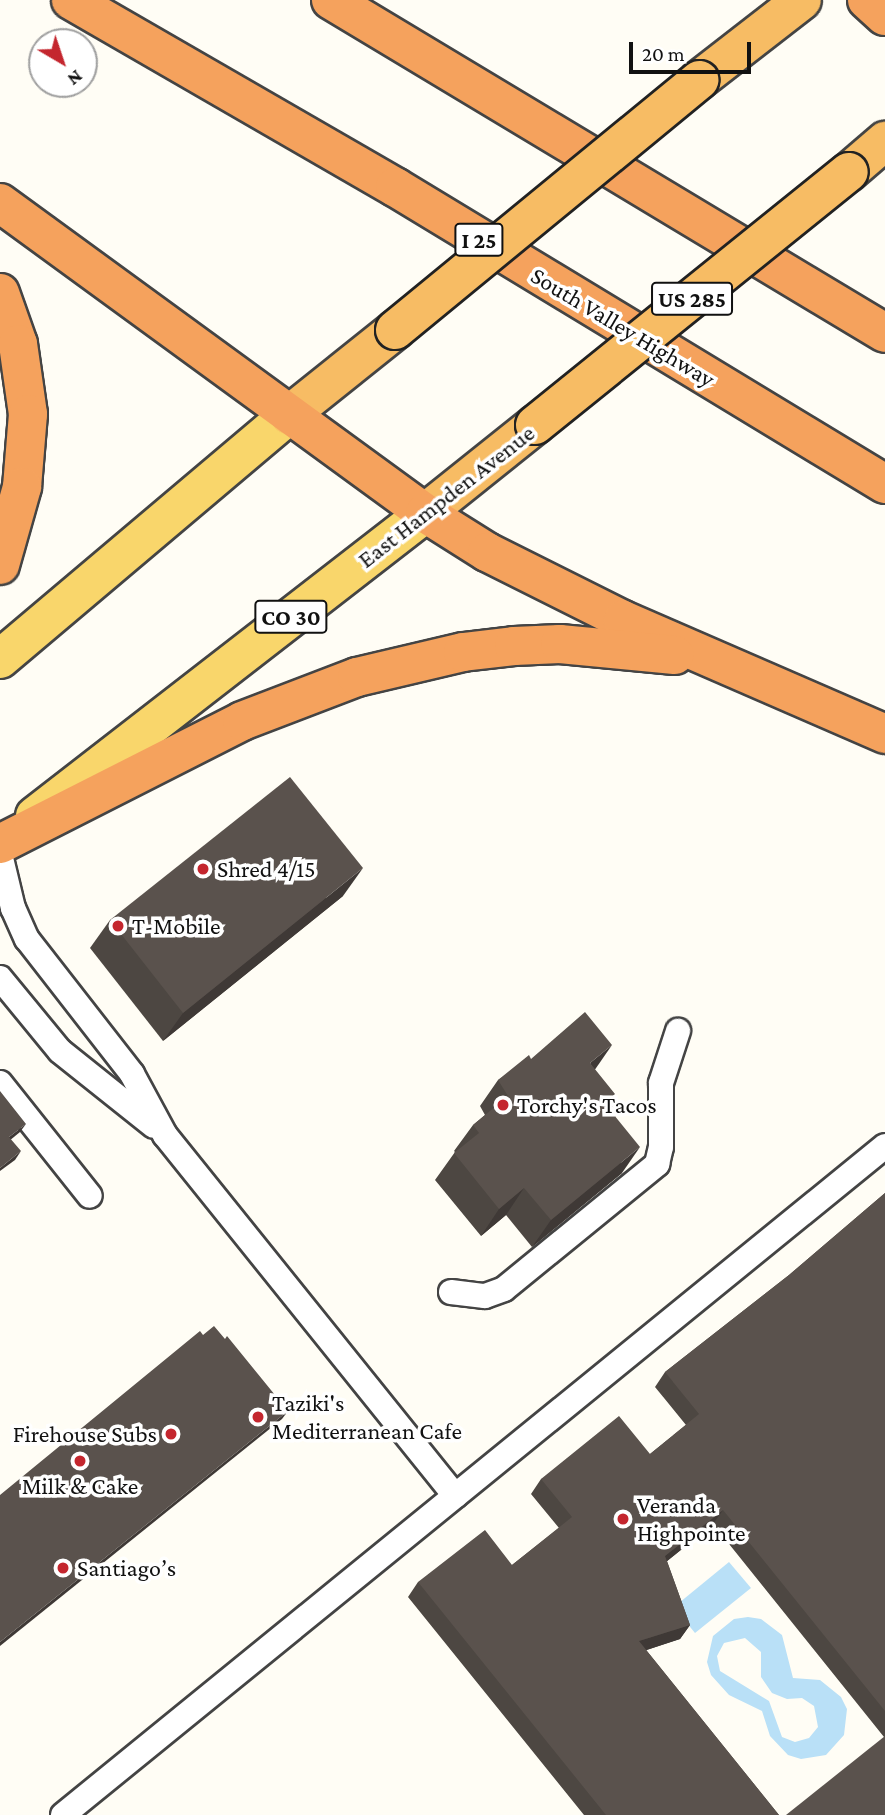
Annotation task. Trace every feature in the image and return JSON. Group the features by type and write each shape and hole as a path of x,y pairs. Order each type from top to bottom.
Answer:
{"highway":[{"name":"South Valley Highway","path":"71,0 395,187 885,484"},
{"path":"331,0 885,333"},
{"path":"289,415 699,80 802,0"},
{"path":"867,0 885,16"},
{"name":"East Hampden Avenue","path":"425,513 885,141"},
{"path":"0,203 425,513 548,584 709,658 885,734"},
{"path":"0,293 18,344 28,414 22,487 0,565"},
{"path":"0,843 242,721 357,677 463,652 514,646 560,644 709,658"}],"main road":[{"path":"0,659 289,415"},
{"name":"East Hampden Avenue","path":"0,843 425,513"}],"lane":[{"path":"0,854 13,908 27,939 132,1074 166,1135 455,1496"},
{"path":"0,978 60,1051 166,1135"},
{"path":"451,1292 485,1296 504,1289 657,1164 661,1147 662,1083 678,1031"},
{"path":"0,1083 90,1196"},
{"path":"63,1815 885,1146"}],"water":[{"path":"729,1562 751,1588 695,1633 674,1607"},
{"path":"734,1619 761,1619 782,1635 793,1678 820,1680 841,1697 847,1709 844,1735 826,1755 801,1759 788,1755 770,1736 762,1711 729,1695 711,1675 707,1662 713,1636","holes":["745,1638 761,1652 761,1677 772,1693 787,1699 802,1698 814,1706 818,1727 809,1738 795,1742 782,1737 769,1701 720,1671 717,1656 724,1643"]}],"building":[{"path":"290,777 363,868 183,1013 110,920"},
{"path":"585,1012 612,1045 590,1063 615,1094 608,1100 618,1112 614,1115 640,1147 551,1220 524,1188 499,1209 454,1153 479,1133 473,1125 508,1096 498,1080 529,1055 531,1059"},
{"path":"0,1091 26,1124 9,1137 21,1151 0,1168"},
{"path":"885,1193 885,1711 723,1510 665,1556 690,1625 639,1641 779,1815 606,1815 418,1582 485,1530 512,1565 572,1517 541,1479 619,1416 650,1454 699,1414 665,1372 789,1275"},
{"path":"214,1326 225,1339 227,1336 288,1411 0,1642 0,1495 200,1331 203,1335"},
{"path":"885,1736 885,1815 786,1815"}],"place":[{"name":"Shred 4/15","path":"203,869"},
{"name":"T-Mobile","path":"118,926"},
{"name":"Torchy's Tacos","path":"503,1105"},
{"name":"Taziki's Mediterranean Cafe","path":"258,1417"},
{"name":"Firehouse Subs","path":"171,1434"},
{"name":"Milk & Cake","path":"80,1461"},
{"name":"Veranda Highpointe","path":"623,1519"},
{"name":"Santiago’s","path":"63,1568"}]}
